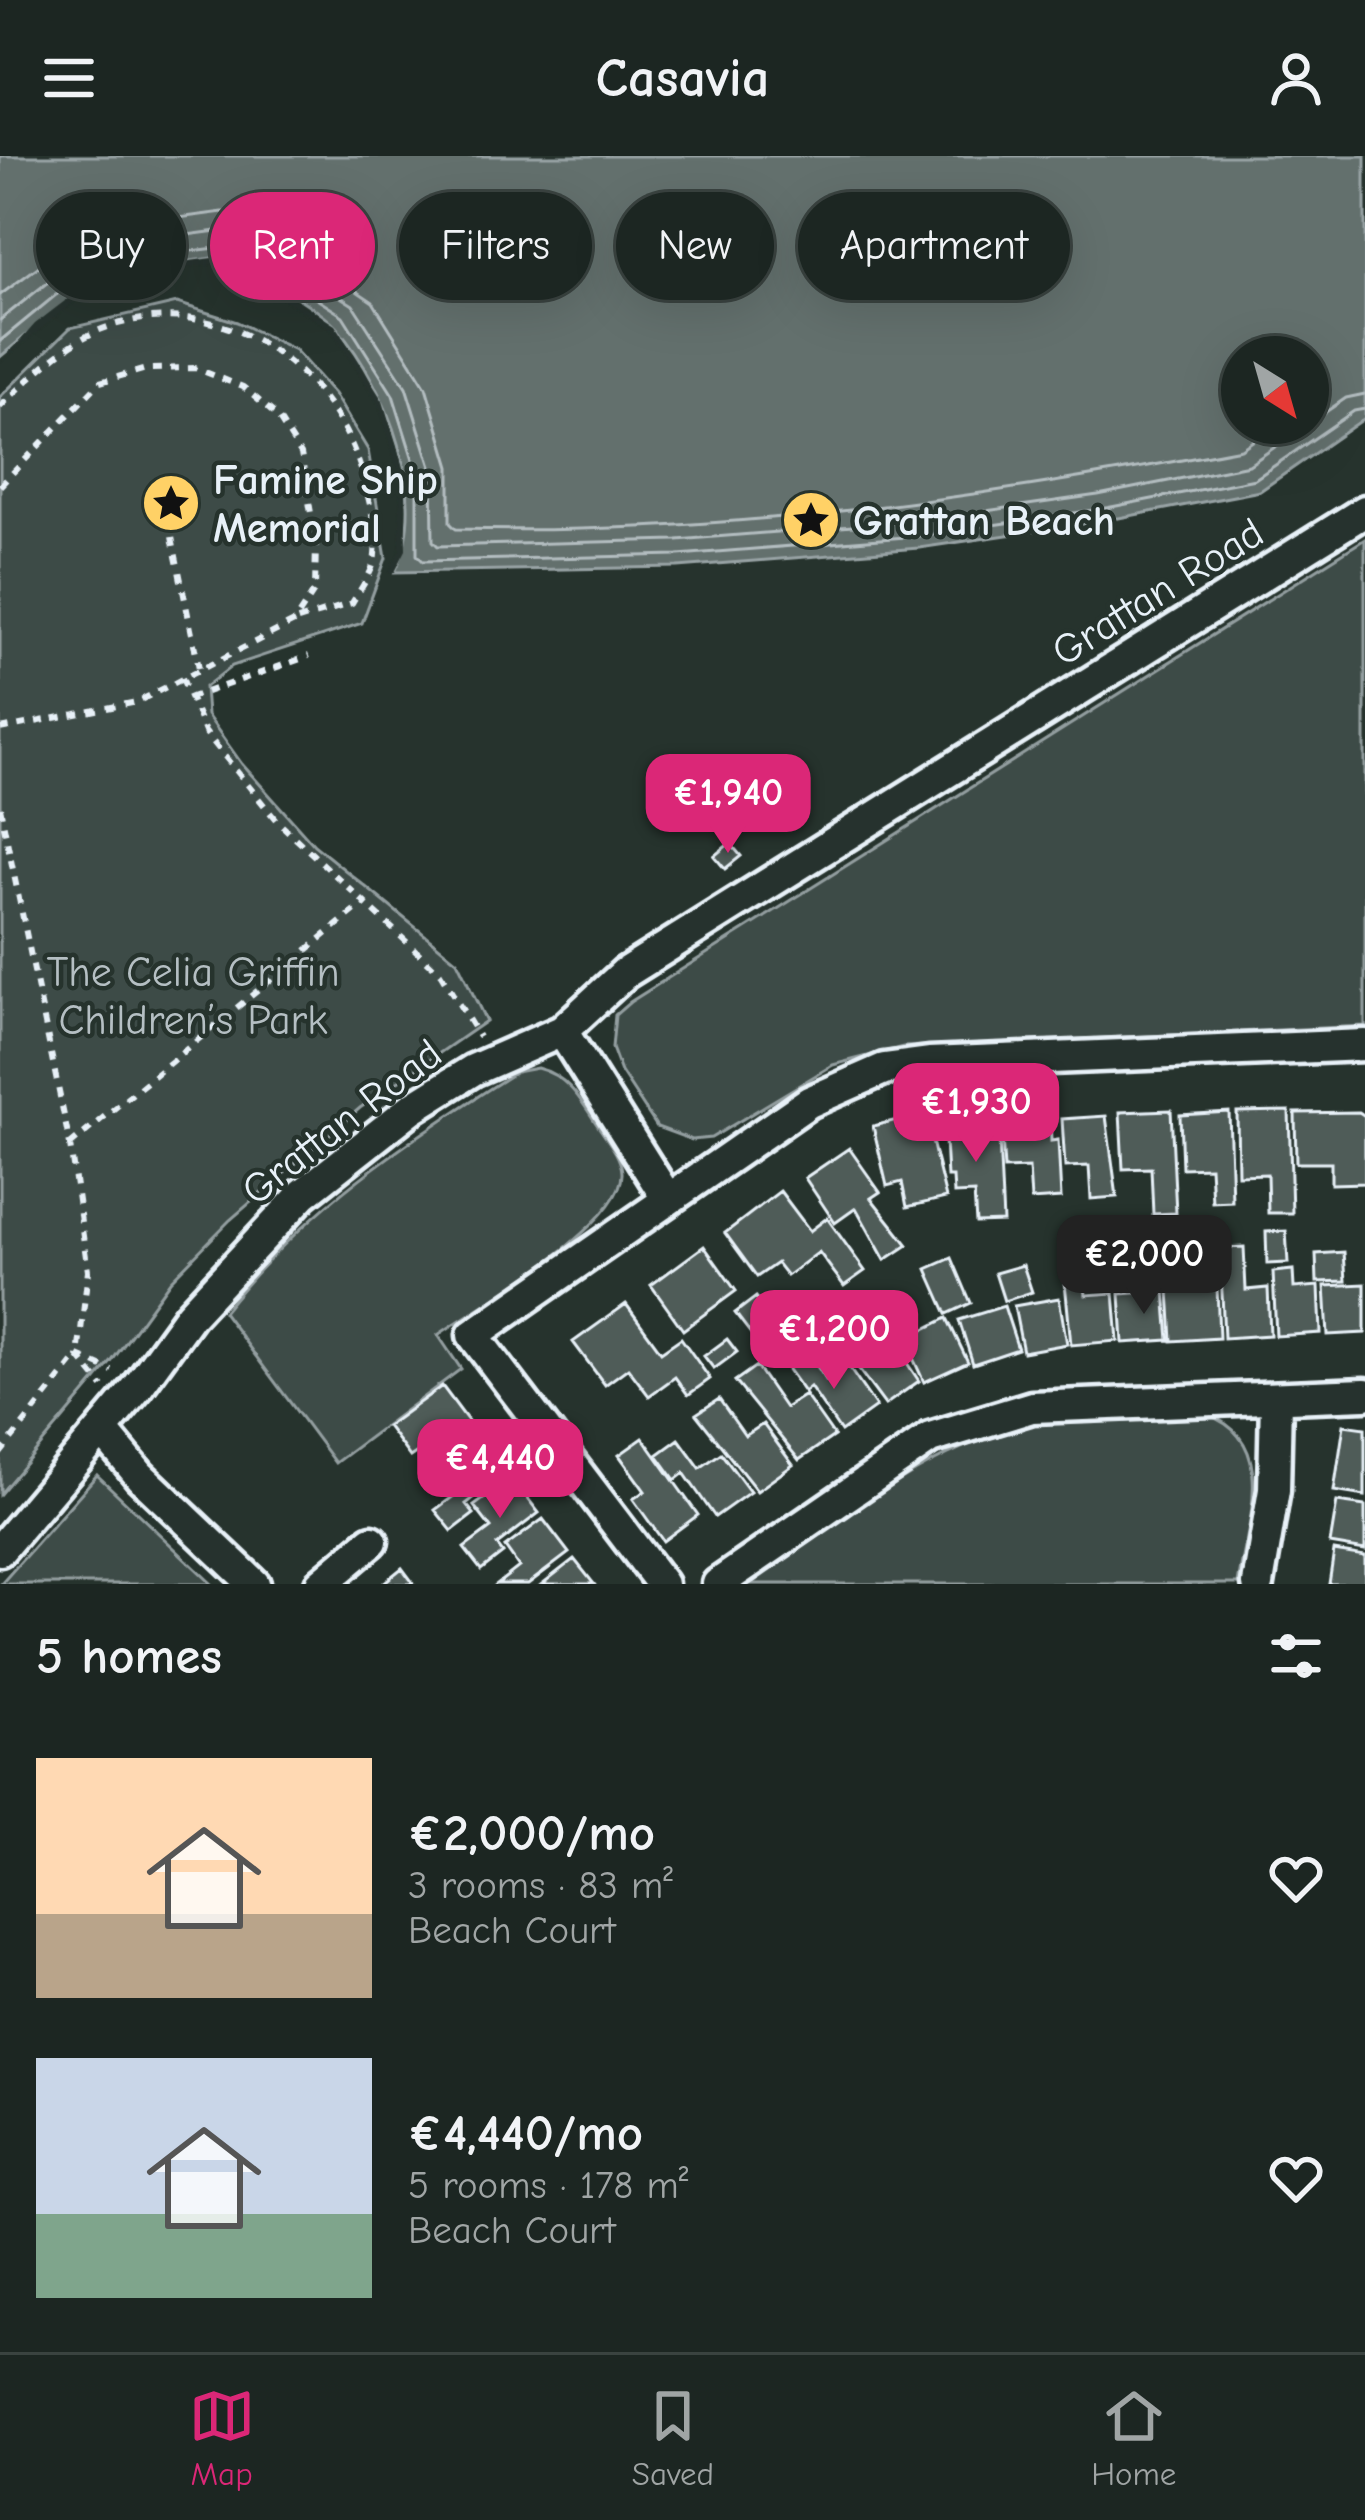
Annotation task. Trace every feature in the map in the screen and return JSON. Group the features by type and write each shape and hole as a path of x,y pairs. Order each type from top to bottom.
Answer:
{"street":[{"name":"Grattan Road","path":"0,1550 102,1430 190,1315 303,1194 412,1108 473,1070 562,1031 625,973 1365,511"},
{"path":"562,1031 667,1198"},
{"path":"662,1584 473,1335 809,1102 884,1070 929,1063 1365,1045"},
{"path":"718,1584 930,1438 1032,1406 1365,1394"},
{"path":"1258,1584 1274,1490 1276,1398"},
{"path":"102,1430 140,1477 254,1584"},
{"path":"321,1584 372,1541"}],"path":[{"path":"0,407 56,355 111,326 211,319 273,346 318,386 353,438 372,511 374,564 352,603 294,622 137,702 0,729"},
{"path":"0,486 100,382 146,369 195,368 243,387 277,416 301,454 312,493 314,590 294,622"},
{"path":"172,536 199,669"},
{"path":"189,698 309,656"},
{"path":"182,678 205,732 277,821 440,974 481,1040"},
{"path":"0,807 70,1145 88,1271 78,1356 0,1454"},
{"path":"70,1145 364,904"},
{"path":"78,1356 115,1374"},
{"path":"78,1356 104,1388"}],"green space":[{"name":"The Celia Griffin Children’s Park","path":"177,303 237,322 295,350 334,394 368,450 386,558 362,623 232,666 205,687 207,715 242,764 314,845 457,961 486,1021 360,1108 230,1220 170,1281 112,1361 0,1494 0,397 70,328"},
{"path":"1365,539 1365,1026 903,1047 833,1065 711,1138 692,1140 657,1127 621,1072 612,1048 615,1015 630,1002"},
{"path":"537,1068 571,1089 612,1146 622,1172 617,1193 576,1239 438,1335 461,1369 335,1463 223,1312 288,1241 359,1180 516,1072"},
{"path":"1208,1415 1230,1427 1252,1465 1251,1512 1238,1584 750,1584 920,1469 994,1435 1075,1419"},
{"path":"97,1475 212,1584 1,1584"}],"water":[{"path":"0,156 1365,156 1365,418 1329,443 1329,336 1221,336 1221,444 1328,444 1260,491 1103,521 919,548 678,567 395,572 405,542 408,510 398,444 387,412 337,328 300,300 375,300 375,192 210,192 210,258 186,262 186,192 36,192 36,300 69,300 0,357"}],"pier":[{"path":"210,258 210,265 186,268 186,262"},
{"path":"66,300 77,300 0,363 35,324"},
{"path":"284,300 296,300 335,325 383,401 405,474 406,550 395,572 389,572 400,548 399,475 378,404 331,330"}],"building":[{"path":"730,843 741,856 725,869 714,856"},
{"path":"1171,1110 1176,1213 1153,1214 1151,1168 1123,1169 1120,1112"},
{"path":"1289,1111 1292,1213 1268,1213 1267,1174 1238,1175 1237,1112"},
{"path":"1229,1112 1232,1201 1212,1202 1210,1167 1182,1168 1180,1115"},
{"path":"1359,1112 1365,1116 1365,1183 1331,1184 1331,1163 1296,1163 1295,1113"},
{"path":"925,1113 946,1198 907,1207 902,1182 887,1186 873,1126"},
{"path":"1050,1116 1051,1141 1058,1140 1061,1198 1031,1200 1029,1168 1004,1169 1001,1119"},
{"path":"1106,1116 1117,1197 1091,1199 1089,1166 1065,1167 1062,1119"},
{"path":"998,1118 1003,1222 976,1223 974,1193 954,1194 953,1177 947,1177 944,1121"},
{"path":"849,1148 880,1192 871,1198 908,1245 885,1260 856,1208 835,1223 805,1178"},
{"path":"780,1191 810,1231 827,1218 865,1271 844,1286 819,1252 787,1276 777,1263 757,1277 725,1233"},
{"path":"1286,1231 1288,1263 1267,1264 1266,1232"},
{"path":"704,1246 736,1291 683,1330 651,1285"},
{"path":"1244,1247 1246,1290 1268,1288 1270,1335 1224,1338 1220,1248"},
{"path":"1081,1248 1086,1295 1114,1293 1118,1341 1071,1345 1062,1250"},
{"path":"1344,1252 1346,1281 1317,1282 1316,1254"},
{"path":"952,1258 971,1303 947,1314 927,1269"},
{"path":"1194,1258 1196,1286 1167,1288 1165,1259"},
{"path":"1142,1260 1143,1288 1114,1290 1112,1261"},
{"path":"1023,1265 1032,1292 1004,1301 995,1273"},
{"path":"1293,1270 1294,1288 1319,1286 1321,1333 1276,1336 1273,1272"},
{"path":"1365,1284 1365,1333 1328,1335 1325,1286"},
{"path":"1217,1287 1219,1338 1172,1341 1169,1290"},
{"path":"1165,1291 1169,1340 1123,1343 1120,1294"},
{"path":"756,1297 779,1328 758,1343 735,1313"},
{"path":"1059,1298 1067,1344 1023,1352 1014,1306"},
{"path":"906,1300 921,1331 947,1318 968,1362 924,1382 902,1334 894,1337 882,1312"},
{"path":"626,1304 661,1352 681,1338 710,1379 688,1395 675,1377 649,1396 628,1368 605,1385 573,1342"},
{"path":"1004,1306 1018,1349 973,1364 959,1320"},
{"path":"846,1308 870,1344 887,1333 919,1381 885,1405 824,1323"},
{"path":"727,1339 737,1352 714,1369 704,1356"},
{"path":"808,1353 826,1380 847,1365 876,1407 841,1432 810,1387 804,1392 787,1368"},
{"path":"756,1366 785,1408 805,1395 834,1436 799,1460 735,1381"},
{"path":"442,1386 477,1433 441,1460 429,1444 410,1457 387,1426"},
{"path":"719,1399 745,1436 763,1424 793,1465 757,1491 696,1414"},
{"path":"1344,1425 1365,1428 1365,1496 1334,1491"},
{"path":"643,1438 698,1515 663,1541 633,1499 645,1491 619,1455"},
{"path":"481,1439 507,1472 466,1504 474,1514 452,1531 435,1510 462,1490 444,1467"},
{"path":"679,1439 700,1468 721,1453 750,1492 715,1517 684,1473 675,1480 657,1455"},
{"path":"512,1478 539,1513 497,1545 503,1553 481,1570 464,1548 491,1528 474,1506"},
{"path":"1337,1502 1365,1506 1365,1550 1330,1544"},
{"path":"543,1519 569,1553 528,1584 497,1584 519,1567 505,1547"},
{"path":"1334,1551 1365,1556 1365,1584 1329,1584"},
{"path":"574,1559 594,1584 542,1584"},
{"path":"402,1568 414,1584 382,1584"}],"place":[{"name":"Famine Ship Memorial","path":"171,503"},
{"name":"Grattan Beach","path":"811,520"}]}
